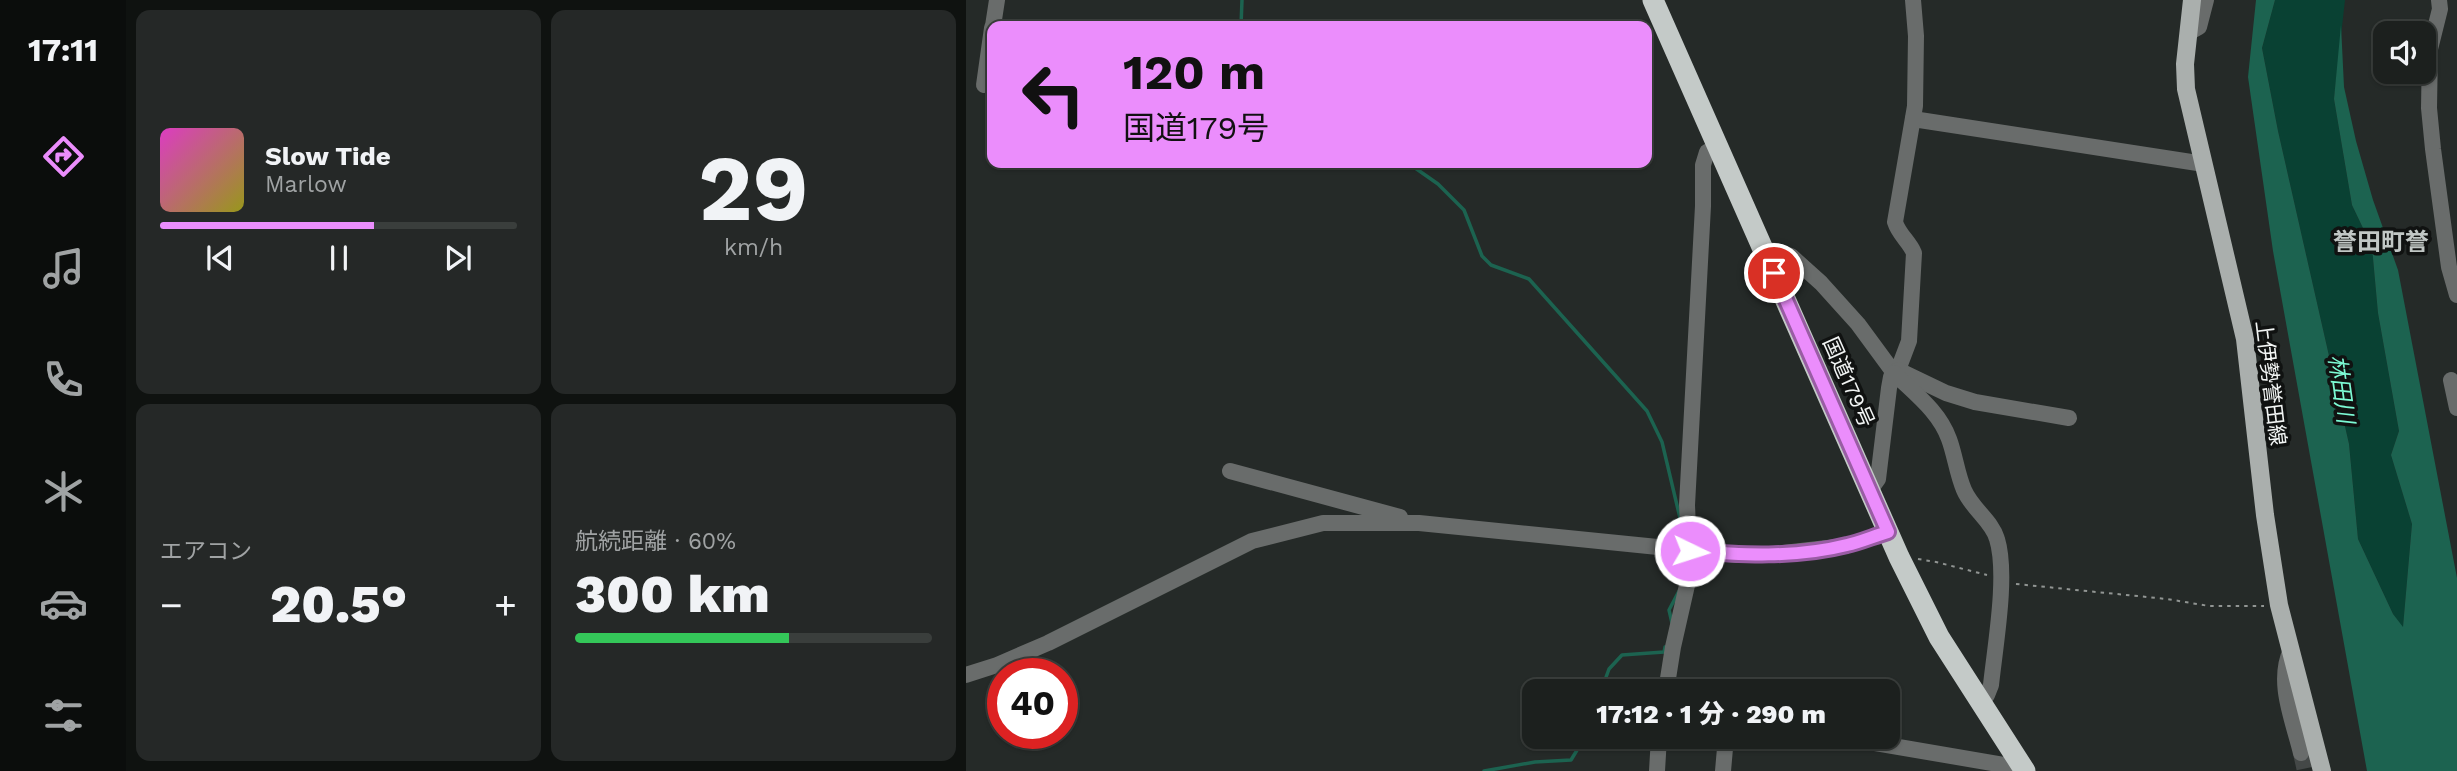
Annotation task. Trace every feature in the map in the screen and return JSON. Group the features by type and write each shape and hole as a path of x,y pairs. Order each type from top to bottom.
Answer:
{"highway":[{"name":"国道179号","path":"1653,0 1899,557 1939,637 2020,770"}],"main road":[{"name":"上伊勢誉田線","path":"2192,0 2185,64 2186,89 2245,340 2265,516 2279,605 2322,771"}],"street":[{"path":"993,21 997,0"},
{"path":"1870,490 1878,479 1891,377 1896,372 1909,341 1914,253 1910,243 1899,234 1895,222 1915,106 1916,36 1913,0"},
{"path":"2188,33 2199,27 2206,0"},
{"path":"2442,3 2430,49 2429,107 2432,149 2449,267 2457,295"},
{"path":"984,85 987,63"},
{"path":"1913,119 2204,164"},
{"path":"1668,679 1690,572 1686,551 1687,505 1703,220 1703,165 1707,152 1719,146"},
{"path":"1764,250 1776,250 1791,256 1821,283 1896,372 1928,405 1949,438 1964,489 1973,507 1990,526 1997,540 2001,582 1991,685 1980,704"},
{"path":"1896,372 1975,402 2069,418"},
{"path":"2451,380 2457,408"},
{"path":"1230,471 1419,523"},
{"path":"1323,523 1324,497"},
{"path":"966,675 1048,643 1252,541 1323,523 1419,523 1737,555 1845,546 1888,532"},
{"path":"2291,650 2285,664 2284,681 2301,753"},
{"path":"1900,748 2020,770"},
{"path":"1657,771 1658,749"},
{"path":"1723,771 1725,749"}],"path":[{"path":"1899,557 1936,562 1989,576 2001,582 2039,588 2167,599 2209,606 2279,605"}],"shaded area":[{"path":"2256,0 2275,0 2262,48 2278,131 2349,444 2358,539 2393,614 2403,627 2412,524 2391,455 2399,431 2378,313 2372,247 2352,205 2334,99 2341,25 2344,87 2373,200 2398,270 2457,578 2457,771 2367,771 2273,251 2248,77"},
{"path":"2275,0 2345,0 2334,99 2352,205 2372,247 2378,313 2399,431 2391,455 2412,524 2403,628 2393,614 2358,539 2349,444 2278,131 2262,48"}],"waterway":[{"path":"1241,21 1242,0"},
{"path":"1415,168 1438,184 1464,210 1482,256 1491,265 1529,279 1647,411 1662,442 1680,518"},
{"path":"1672,623 1669,610 1679,591"},
{"path":"1605,679 1609,669 1622,655 1664,652 1665,647"},
{"path":"1484,771 1535,762 1571,760 1578,749"}],"tunnel":[{"path":"2301,753 2305,771"}],"district":[{"name":"誉田町誉","path":"2381,242"}],"route":[{"path":"1690,551 1737,555 1808,551 1845,546 1888,532 1774,273"}],"water label":[{"name":"林田川","path":"2341,389"}]}
